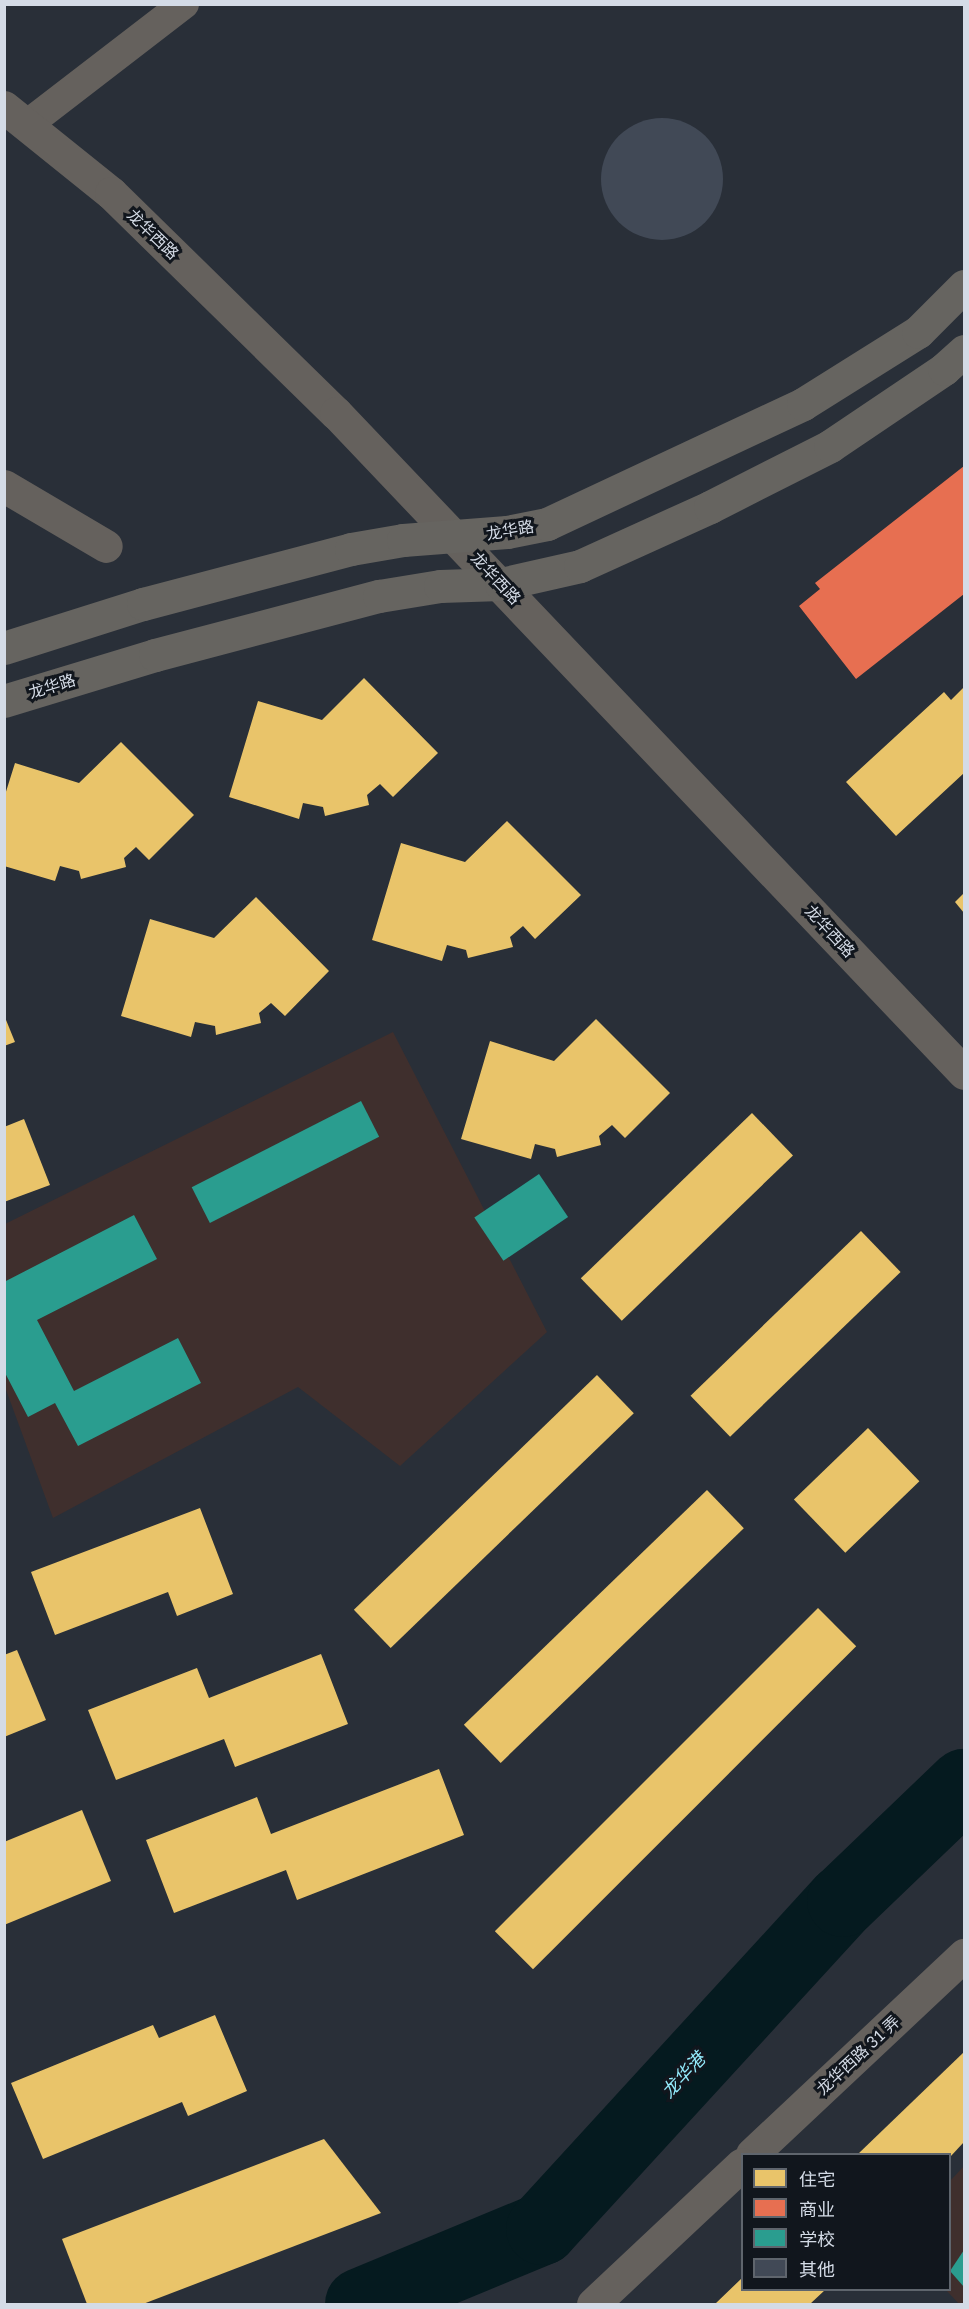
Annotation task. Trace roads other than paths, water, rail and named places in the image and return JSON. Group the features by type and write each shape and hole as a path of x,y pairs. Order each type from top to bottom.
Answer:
{"main road":[{"name":"龙华路","path":"4,648 143,604 351,549 403,540 458,538 547,524 803,404 918,332 964,286"},
{"name":"龙华路","path":"4,701 155,655 379,596 440,586 501,584 580,566 710,507 830,446 944,369 964,351"}],"street":[{"path":"16,116 184,4"},
{"name":"龙华西路","path":"16,116 111,193 458,538 964,1072"},
{"path":"4,486 106,546"},
{"name":"龙华西路 31 弄","path":"753,2153 964,1955"},
{"path":"592,2304 741,2164"}],"waterway":[{"name":"龙华港","path":"361,2304 542,2229 843,1901 964,1785"}]}
